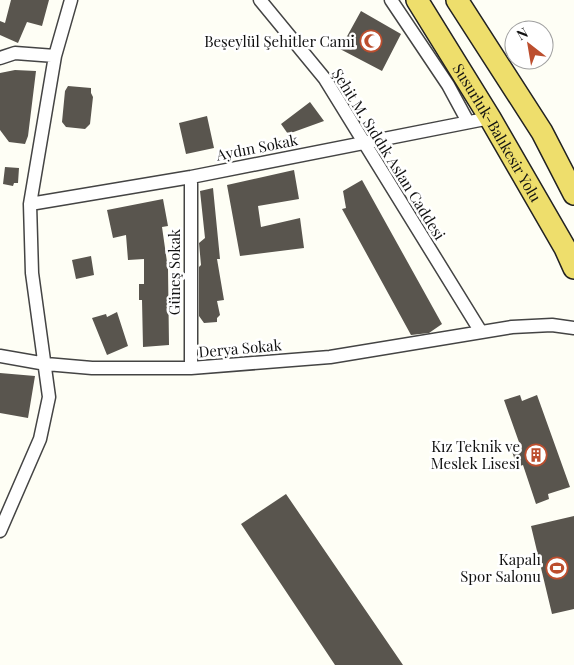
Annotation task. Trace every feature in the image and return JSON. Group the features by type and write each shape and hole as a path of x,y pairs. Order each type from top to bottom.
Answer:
{"highway":[{"name":"Susurluk-Balıkesir Yolu","path":"417,0 490,118 565,248 574,268"},
{"path":"457,0 542,132 574,194"},
{"path":"529,186 561,220 574,247"}],"street":[{"path":"0,531 40,439 49,397 46,364 32,273 30,204 54,56 71,0"},
{"name":"Şehit M. Sıddık Aslan Caddesi","path":"260,0 324,79 481,332"},
{"path":"391,0 448,85 468,122"},
{"path":"0,58 15,54 54,56"},
{"name":"Aydın Sokak","path":"30,204 191,177 490,118"},
{"name":"Güneş Sokak","path":"191,177 191,368"},
{"name":"Derya Sokak","path":"0,356 46,364 92,368 191,368 330,357 512,326 552,325 574,328"}],"building":[{"path":"11,0 49,0 42,26 27,22 18,43 0,35 0,21 5,23"},
{"name":"Beşeylül Şehitler Cami","path":"361,11 401,34 382,71 340,49"},
{"path":"15,70 36,71 28,136 25,144 9,142 0,130 0,73"},
{"path":"68,86 91,88 93,97 90,124 85,129 66,127 62,122 65,91"},
{"path":"310,102 324,121 288,134 281,124"},
{"path":"207,116 214,148 186,154 179,123"},
{"path":"5,167 19,168 18,183 14,183 13,186 3,184"},
{"path":"294,170 299,199 258,206 261,227 300,218 304,248 240,256 227,185"},
{"path":"362,180 442,324 429,333 411,335 342,209 346,208 343,191"},
{"path":"213,188 220,259 217,259 224,300 217,301 220,315 217,318 217,322 204,323 199,316 199,267 201,265 199,243 205,238 200,191"},
{"path":"163,199 168,226 162,227 168,269 169,345 143,347 142,300 139,300 139,284 144,284 144,259 128,260 126,235 113,238 107,210"},
{"path":"91,256 94,275 76,279 72,260"},
{"path":"117,312 128,346 107,355 92,318 106,314 107,317"},
{"path":"0,373 35,376 28,418 0,413"},
{"name":"Kız Teknik ve Meslek Lisesi","path":"520,395 522,401 537,395 570,487 548,494 549,499 536,504 523,465 517,467 511,448 520,445 504,400"},
{"path":"286,494 403,665 335,665 241,524"},
{"name":"Kapalı Spor Salonu","path":"574,516 574,609 552,614 531,526"}],"place":[{"name":"Beşeylül Şehitler Cami","path":"371,41"},
{"name":"Kız Teknik ve Meslek Lisesi","path":"536,455"},
{"name":"Kapalı Spor Salonu","path":"557,568"}]}
